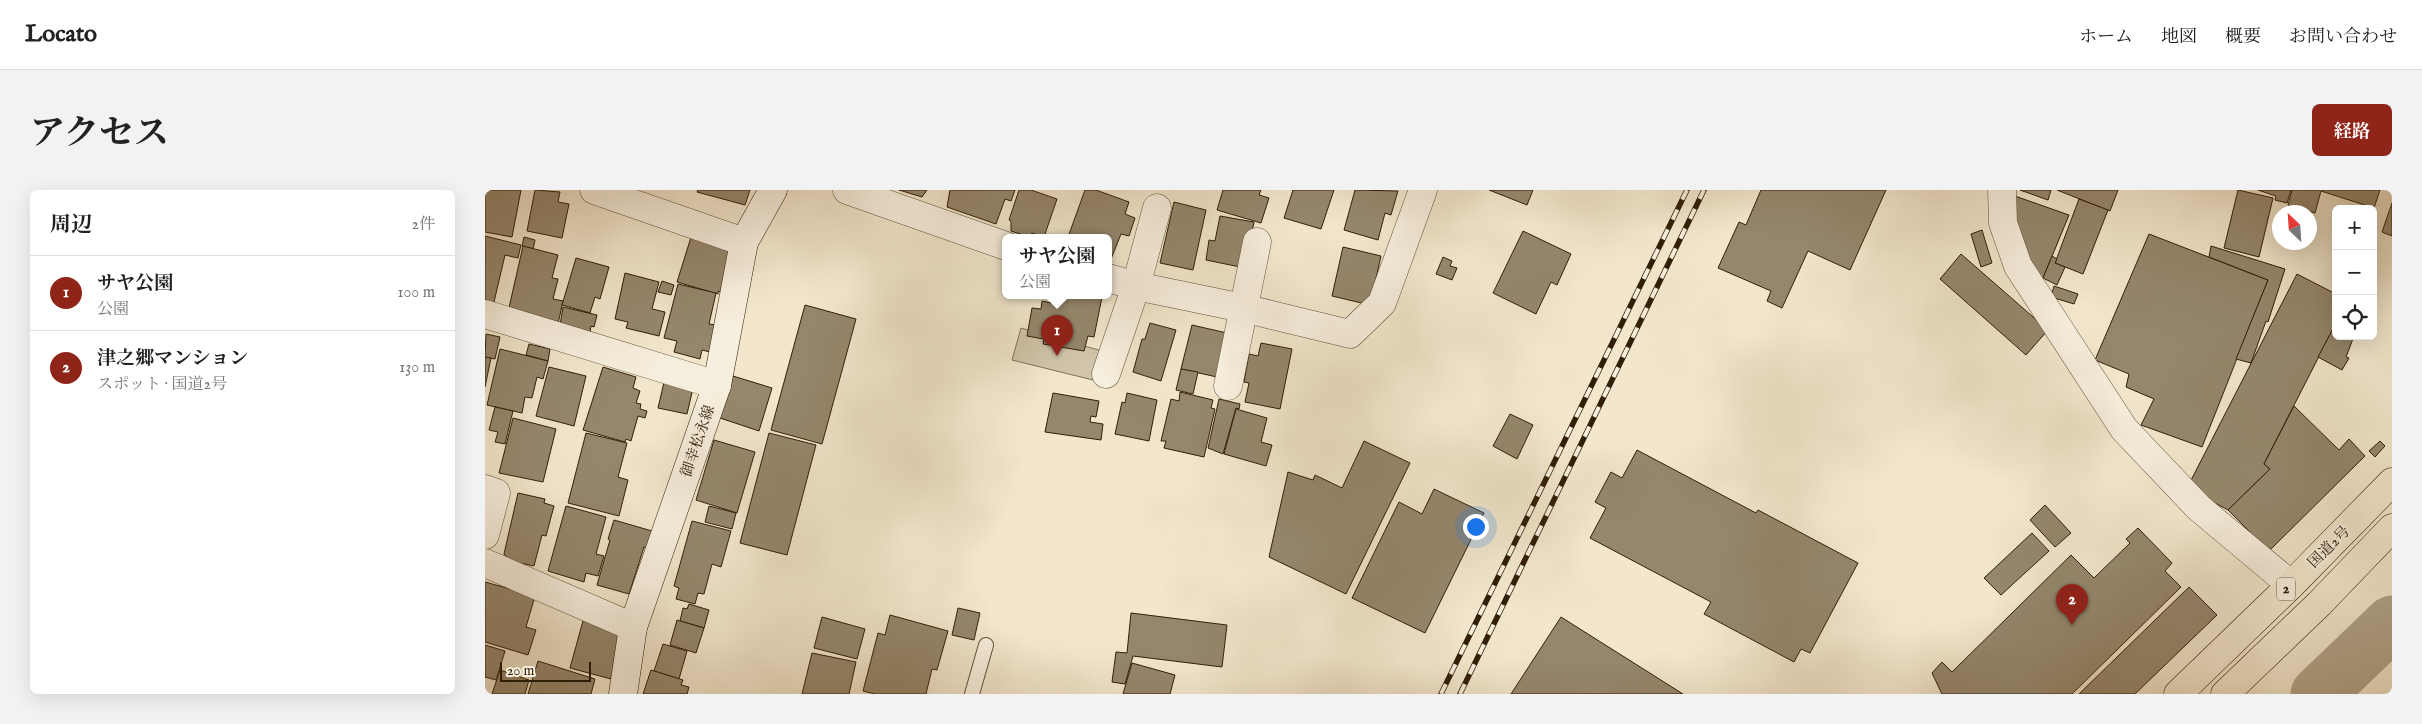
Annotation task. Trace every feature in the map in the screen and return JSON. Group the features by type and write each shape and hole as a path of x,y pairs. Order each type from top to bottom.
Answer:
{"highway":[{"name":"国道2号","path":"2178,694 2291,585 2392,482"},
{"name":"2","path":"2225,694 2319,604 2392,528"}],"street":[{"path":"594,190 744,242"},
{"name":"御幸松永線","path":"623,694 633,627 717,385 744,242 773,190"},
{"path":"847,190 1002,245"},
{"path":"1112,279 1350,334 1382,303 1423,190"},
{"path":"2002,190 2003,223 2018,266 2125,429 2199,508 2291,585"},
{"path":"1106,374 1136,286 1157,208"},
{"path":"1228,386 1257,242"},
{"path":"485,314 717,385"},
{"path":"485,489 496,492 485,535"},
{"path":"485,563 633,627"}],"lane":[{"path":"972,694 986,645"}],"shaded area":[{"path":"1021,328 1102,351 1093,380 1012,360"}],"building":[{"path":"485,190 521,190 512,237 485,232"},
{"path":"535,190 560,192 558,202 569,204 562,238 527,231"},
{"path":"698,190 750,190 745,205 697,192"},
{"path":"899,190 927,190 922,197"},
{"path":"950,190 1015,190 1011,201 1005,199 996,224 947,207"},
{"path":"1019,190 1031,190 1057,199 1045,234 1020,234 1011,231 1011,221 1009,220"},
{"path":"1085,190 1096,190 1129,202 1125,214 1135,218 1129,236 1121,234 1112,256 1112,234 1069,234"},
{"path":"1223,190 1261,190 1259,195 1269,198 1261,223 1217,210"},
{"path":"1293,190 1334,190 1321,229 1284,218"},
{"path":"1355,190 1398,191 1391,215 1385,213 1378,240 1344,230"},
{"path":"1489,190 1533,190 1527,205"},
{"path":"1761,190 1886,190 1850,270 1808,251 1782,308 1767,301 1771,291 1718,268 1739,222 1746,225"},
{"path":"2020,190 2051,190 2048,200"},
{"path":"2057,190 2118,190 2110,211"},
{"path":"2238,190 2273,198 2259,257 2224,248"},
{"path":"2258,190 2291,190 2287,203 2275,200 2276,196"},
{"path":"2292,190 2380,190 2375,205 2365,205 2321,191 2317,206 2288,205"},
{"path":"2012,195 2069,215 2041,283 2017,228"},
{"path":"2079,199 2108,210 2083,274 2055,263"},
{"path":"1174,202 1206,210 1193,270 1160,263"},
{"path":"2392,203 2392,236 2382,232"},
{"path":"1220,216 1254,222 1245,268 1206,260 1209,240 1215,241"},
{"path":"697,218 741,244 726,294 718,291 718,294 677,282"},
{"path":"1982,230 1992,263 1981,267 1971,234"},
{"path":"1523,231 1571,254 1557,285 1551,282 1536,314 1493,293"},
{"path":"2149,234 2268,280 2202,447 2141,425 2154,399 2126,387 2129,374 2095,360"},
{"path":"485,236 521,245 518,258 505,255 494,302 485,300"},
{"path":"524,237 535,240 533,249 522,246"},
{"path":"523,246 558,255 552,278 558,279 553,299 563,301 558,324 508,312"},
{"path":"2211,246 2285,269 2268,322 2266,321 2251,363 2236,359 2268,280 2209,257"},
{"path":"1343,247 1381,256 1370,305 1332,296"},
{"path":"1961,254 2048,330 2026,355 1940,279"},
{"path":"2052,256 2057,259 2055,263 2065,267 2057,285 2043,278"},
{"path":"1443,257 1452,261 1450,266 1457,268 1452,280 1436,274"},
{"path":"576,258 609,267 600,299 595,297 590,313 562,305"},
{"path":"625,273 659,282 652,309 665,312 659,336 626,328 628,322 615,319"},
{"path":"2297,274 2332,292 2332,331 2264,464 2270,469 2228,510 2187,488"},
{"path":"662,281 674,285 671,295 658,292"},
{"path":"678,284 716,293 709,324 716,325 710,352 702,350 700,359 674,352 677,341 664,338"},
{"path":"2054,286 2078,294 2074,304 2051,297"},
{"path":"1052,299 1102,299 1094,337 1088,336 1084,351 1043,344 1044,339 1027,336 1032,308 1041,309 1042,301 1051,303"},
{"path":"805,305 856,319 822,444 771,430"},
{"path":"563,307 597,315 594,327 591,326 590,332 560,325"},
{"path":"1150,323 1176,330 1161,381 1133,372 1142,339 1145,339"},
{"path":"1192,325 1227,333 1217,377 1181,369"},
{"path":"2332,331 2332,340 2352,340 2346,357 2349,358 2342,370 2318,357"},
{"path":"486,334 500,337 495,359 485,357"},
{"path":"1261,343 1292,349 1280,409 1245,402 1249,383 1244,382 1249,354 1258,356"},
{"path":"529,344 550,349 548,361 526,355"},
{"path":"500,349 548,361 543,379 537,377 532,398 525,397 522,413 487,405"},
{"path":"485,357 491,358 485,387"},
{"path":"549,367 586,376 574,426 536,416"},
{"path":"603,367 636,377 633,388 640,391 636,403 641,404 640,409 647,411 645,418 638,416 631,441 626,439 625,442 583,430"},
{"path":"1181,369 1198,372 1193,394 1176,390"},
{"path":"733,376 772,388 759,431 720,418"},
{"path":"665,378 694,384 687,414 658,408"},
{"path":"1180,392 1213,400 1211,408 1215,409 1204,457 1164,448 1166,441 1161,441 1171,399 1179,401"},
{"path":"1053,393 1099,401 1096,417 1091,416 1090,422 1103,424 1101,440 1045,432"},
{"path":"1127,393 1157,400 1149,441 1115,434 1122,402 1125,403"},
{"path":"1219,399 1240,404 1239,409 1236,408 1223,454 1208,448"},
{"path":"2294,406 2339,450 2349,439 2365,456 2269,551 2228,510 2270,469 2264,464"},
{"path":"495,407 513,411 505,444 495,442 498,432 489,430"},
{"path":"1236,409 1267,418 1261,442 1272,445 1266,466 1224,454"},
{"path":"1510,414 1533,425 1517,459 1493,446"},
{"path":"513,418 556,429 543,482 499,473"},
{"path":"586,433 627,443 618,477 628,480 619,516 568,503"},
{"path":"769,433 816,445 787,555 740,543"},
{"path":"714,440 755,452 737,513 696,500"},
{"path":"1364,441 1410,463 1346,594 1269,557 1288,472 1313,480 1315,475 1342,488"},
{"path":"2380,441 2385,446 2375,457 2369,451"},
{"path":"1637,450 1756,513 1758,510 1858,563 1810,653 1801,649 1794,662 1704,614 1711,602 1590,538 1606,508 1595,502 1611,472 1622,478"},
{"path":"1434,489 1484,513 1425,633 1352,598 1399,502 1422,514"},
{"path":"518,493 545,499 544,503 554,506 546,536 542,535 534,566 510,561 504,554"},
{"path":"2045,505 2071,533 2055,547 2030,520"},
{"path":"566,506 606,517 596,554 604,556 598,576 586,573 584,582 548,571"},
{"path":"709,506 736,513 732,529 705,522"},
{"path":"614,520 659,533 653,550 644,547 629,594 597,585"},
{"path":"692,521 731,531 721,567 712,564 704,594 698,593 695,604 676,599 679,588 674,586"},
{"path":"2138,528 2172,563 2165,571 2181,587 2072,694 1942,694 1932,673 1942,662 1952,672 2071,555 2094,578 2130,543 2126,539"},
{"path":"2032,533 2049,551 2001,595 1984,578"},
{"path":"485,582 535,596 526,627 536,630 528,655 485,642"},
{"path":"2189,587 2217,615 2135,694 2079,694"},
{"path":"689,604 709,610 704,628 680,621 683,608 687,609"},
{"path":"958,608 980,613 974,640 952,635"},
{"path":"586,610 624,633 611,679 570,668"},
{"path":"1131,613 1227,625 1222,667 1133,656 1125,684 1112,682 1116,652 1127,653"},
{"path":"890,615 948,631 937,670 932,669 926,694 875,694 863,691 878,633 885,635"},
{"path":"822,617 865,629 857,659 814,648"},
{"path":"1561,617 1683,694 1511,694"},
{"path":"677,620 704,628 696,653 670,645"},
{"path":"663,644 687,651 679,679 654,671"},
{"path":"485,645 505,651 496,680 485,677"},
{"path":"812,653 856,662 849,694 802,694"},
{"path":"538,661 595,679 591,694 528,694"},
{"path":"1132,663 1175,675 1170,694 1123,694"},
{"path":"500,670 529,680 525,694 492,694"},
{"path":"651,670 683,680 681,685 689,687 687,694 643,694"}],"waterway":[{"path":"2318,694 2392,623"}],"railway":[{"path":"1441,694 1687,190"},
{"path":"1460,694 1704,190"}],"place":[{"name":"サヤ公園","path":"1057,356"},
{"name":"津之郷マンション","path":"2072,625"}]}
